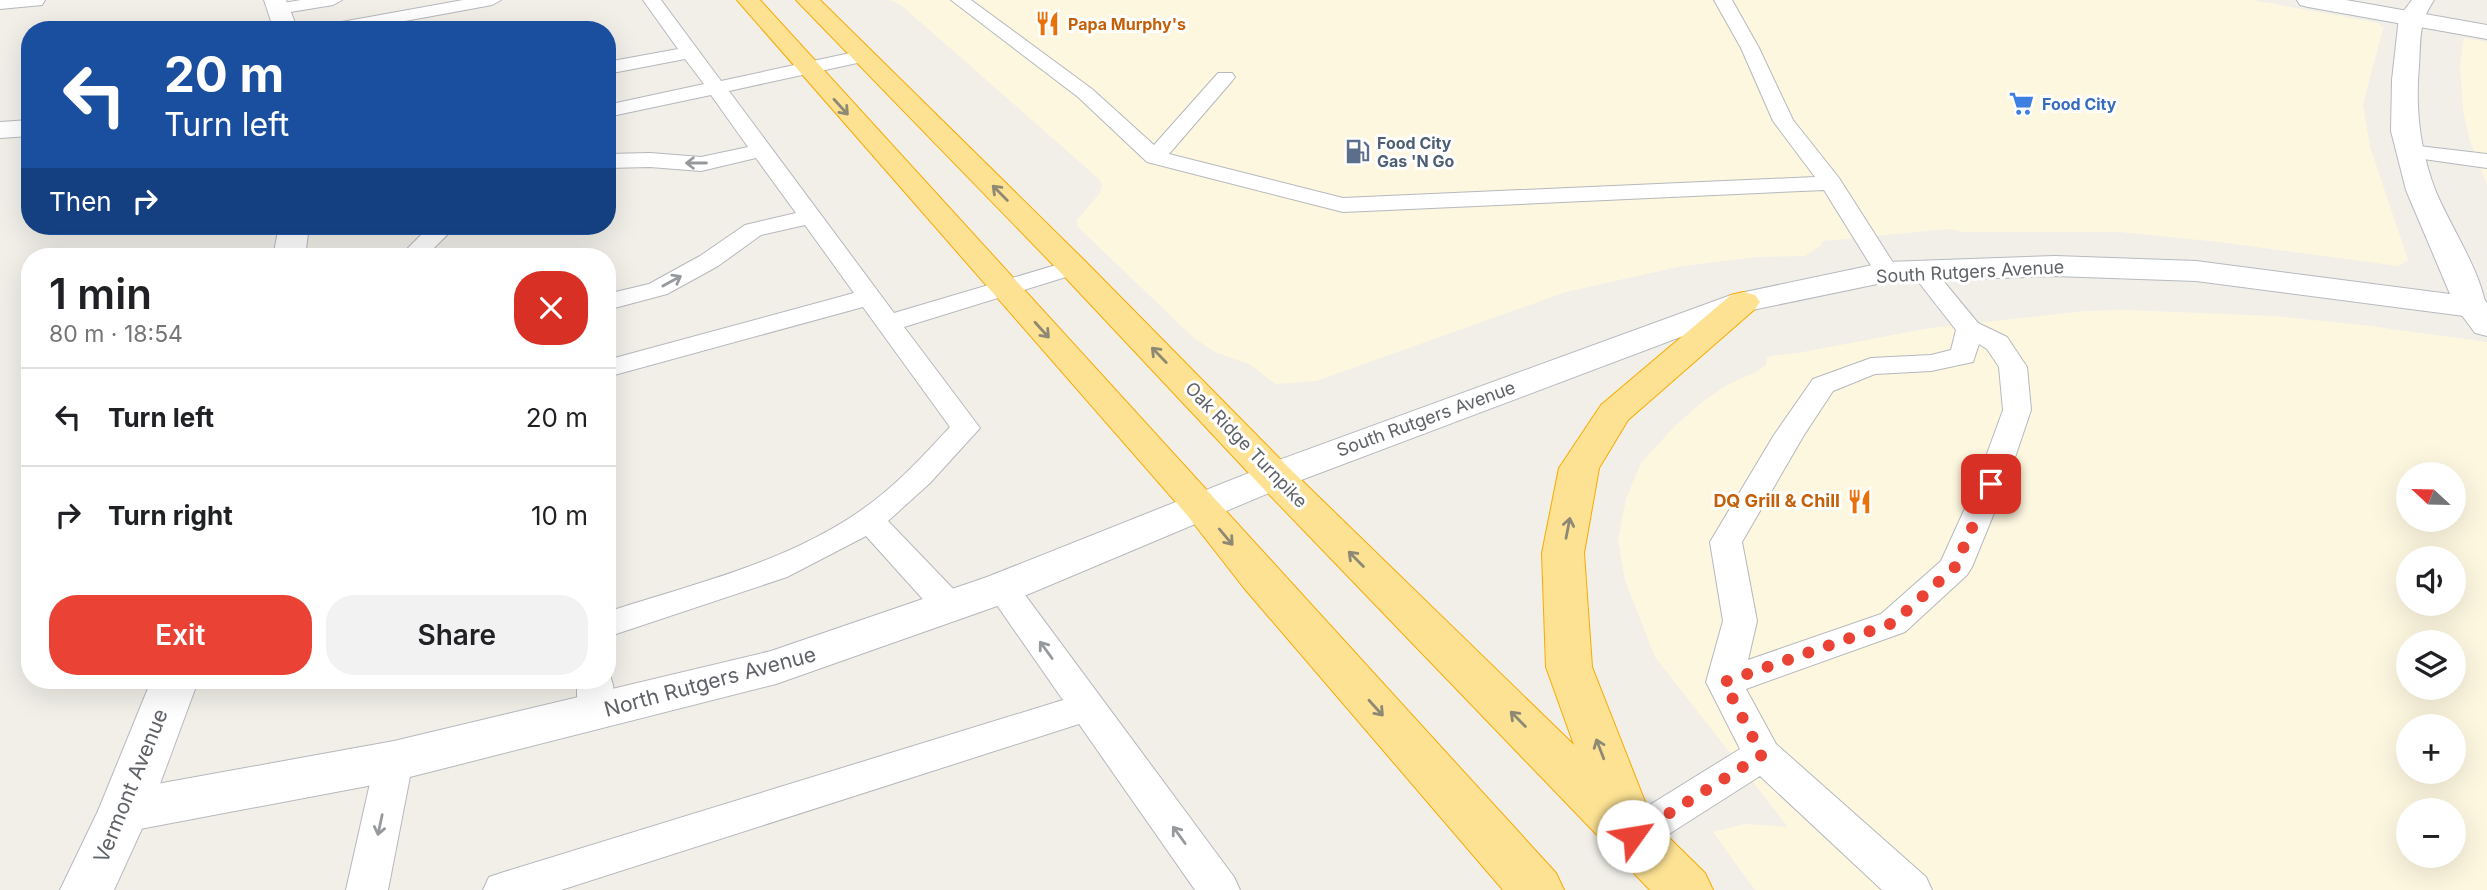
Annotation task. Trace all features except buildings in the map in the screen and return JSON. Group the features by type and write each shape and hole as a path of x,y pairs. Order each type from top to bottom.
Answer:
{"highway":[{"name":"Oak Ridge Turnpike","path":"807,0 1073,267 1273,476 1686,890"},
{"path":"843,0 847,11 919,81 944,137"},
{"path":"753,1 806,69 1201,506 1259,577 1537,890"},
{"path":"1633,836 1569,667 1563,553 1579,468 1614,413 1743,302"}],"street":[{"path":"0,2 34,0"},
{"path":"2308,0 2417,8 2487,32"},
{"path":"2417,8 2405,80 2405,131 2421,190 2482,313"},
{"path":"0,130 21,129"},
{"name":"South Rutgers Avenue","path":"1273,476 1743,302 1887,272 2055,266 2196,271 2482,313"},
{"name":"North Rutgers Avenue","path":"124,811 394,761 595,697 776,667 1002,588 1273,476"},
{"name":"Vermont Avenue","path":"87,890 124,811 171,689"}],"lane":[{"path":"280,13 333,0"},
{"path":"404,21 492,0"},
{"path":"616,622 788,564 869,520 930,466 965,428 652,0"},
{"path":"960,0 1085,93 1155,157 1343,205 1831,183"},
{"path":"1723,0 1750,48 1783,121 1831,183 1887,272"},
{"path":"616,66 690,52"},
{"path":"616,109 864,56"},
{"path":"1155,157 1225,77"},
{"path":"616,161 701,164 762,150"},
{"path":"2410,151 2487,161"},
{"path":"616,300 658,289 709,261 753,230 811,216"},
{"path":"420,248 434,235"},
{"path":"889,323 1073,267"},
{"path":"1724,682 1893,623 1955,567 1991,484 2017,410 2013,368 1997,343 1969,329 1923,271"},
{"path":"616,366 869,296"},
{"path":"1911,890 1762,755 1724,682 1740,621 1726,542 1789,435 1823,385 1871,366 1931,363 1963,356 1969,329"},
{"path":"869,520 950,607"},
{"path":"1002,588 1219,890"},
{"path":"504,890 1087,707"},
{"path":"1633,836 1762,755"},
{"path":"367,890 394,761"}],"shaded area":[{"path":"889,0 2252,0 2378,23 2383,28 2363,105 2370,147 2408,260 2398,266 2120,232 1964,232 1947,229 1823,241 1805,256 1757,257 1682,266 1566,292 1316,381 1275,384 1251,365 1215,352 1194,338 1077,226 1077,220 1100,193 1102,184 1099,179 901,5"},
{"path":"2464,38 2487,42 2487,185 2470,141 2463,111 2460,65"},
{"path":"2125,310 2274,316 2487,342 2487,890 1755,890 1713,832 1745,824 1788,827 1655,657 1625,580 1618,540 1626,499 1641,463 1675,426 1706,399 1766,365 1767,358 1930,328 2086,311"}],"place":[{"name":"Papa Murphy's","path":"1048,24"},
{"name":"Food City","path":"2022,104"},
{"name":"Food City Gas 'N Go","path":"1357,152"},
{"name":"DQ Grill & Chill","path":"1860,501"}],"route":[{"path":"1633,836 1762,755 1724,682 1893,623 1955,567 1991,484"}]}
